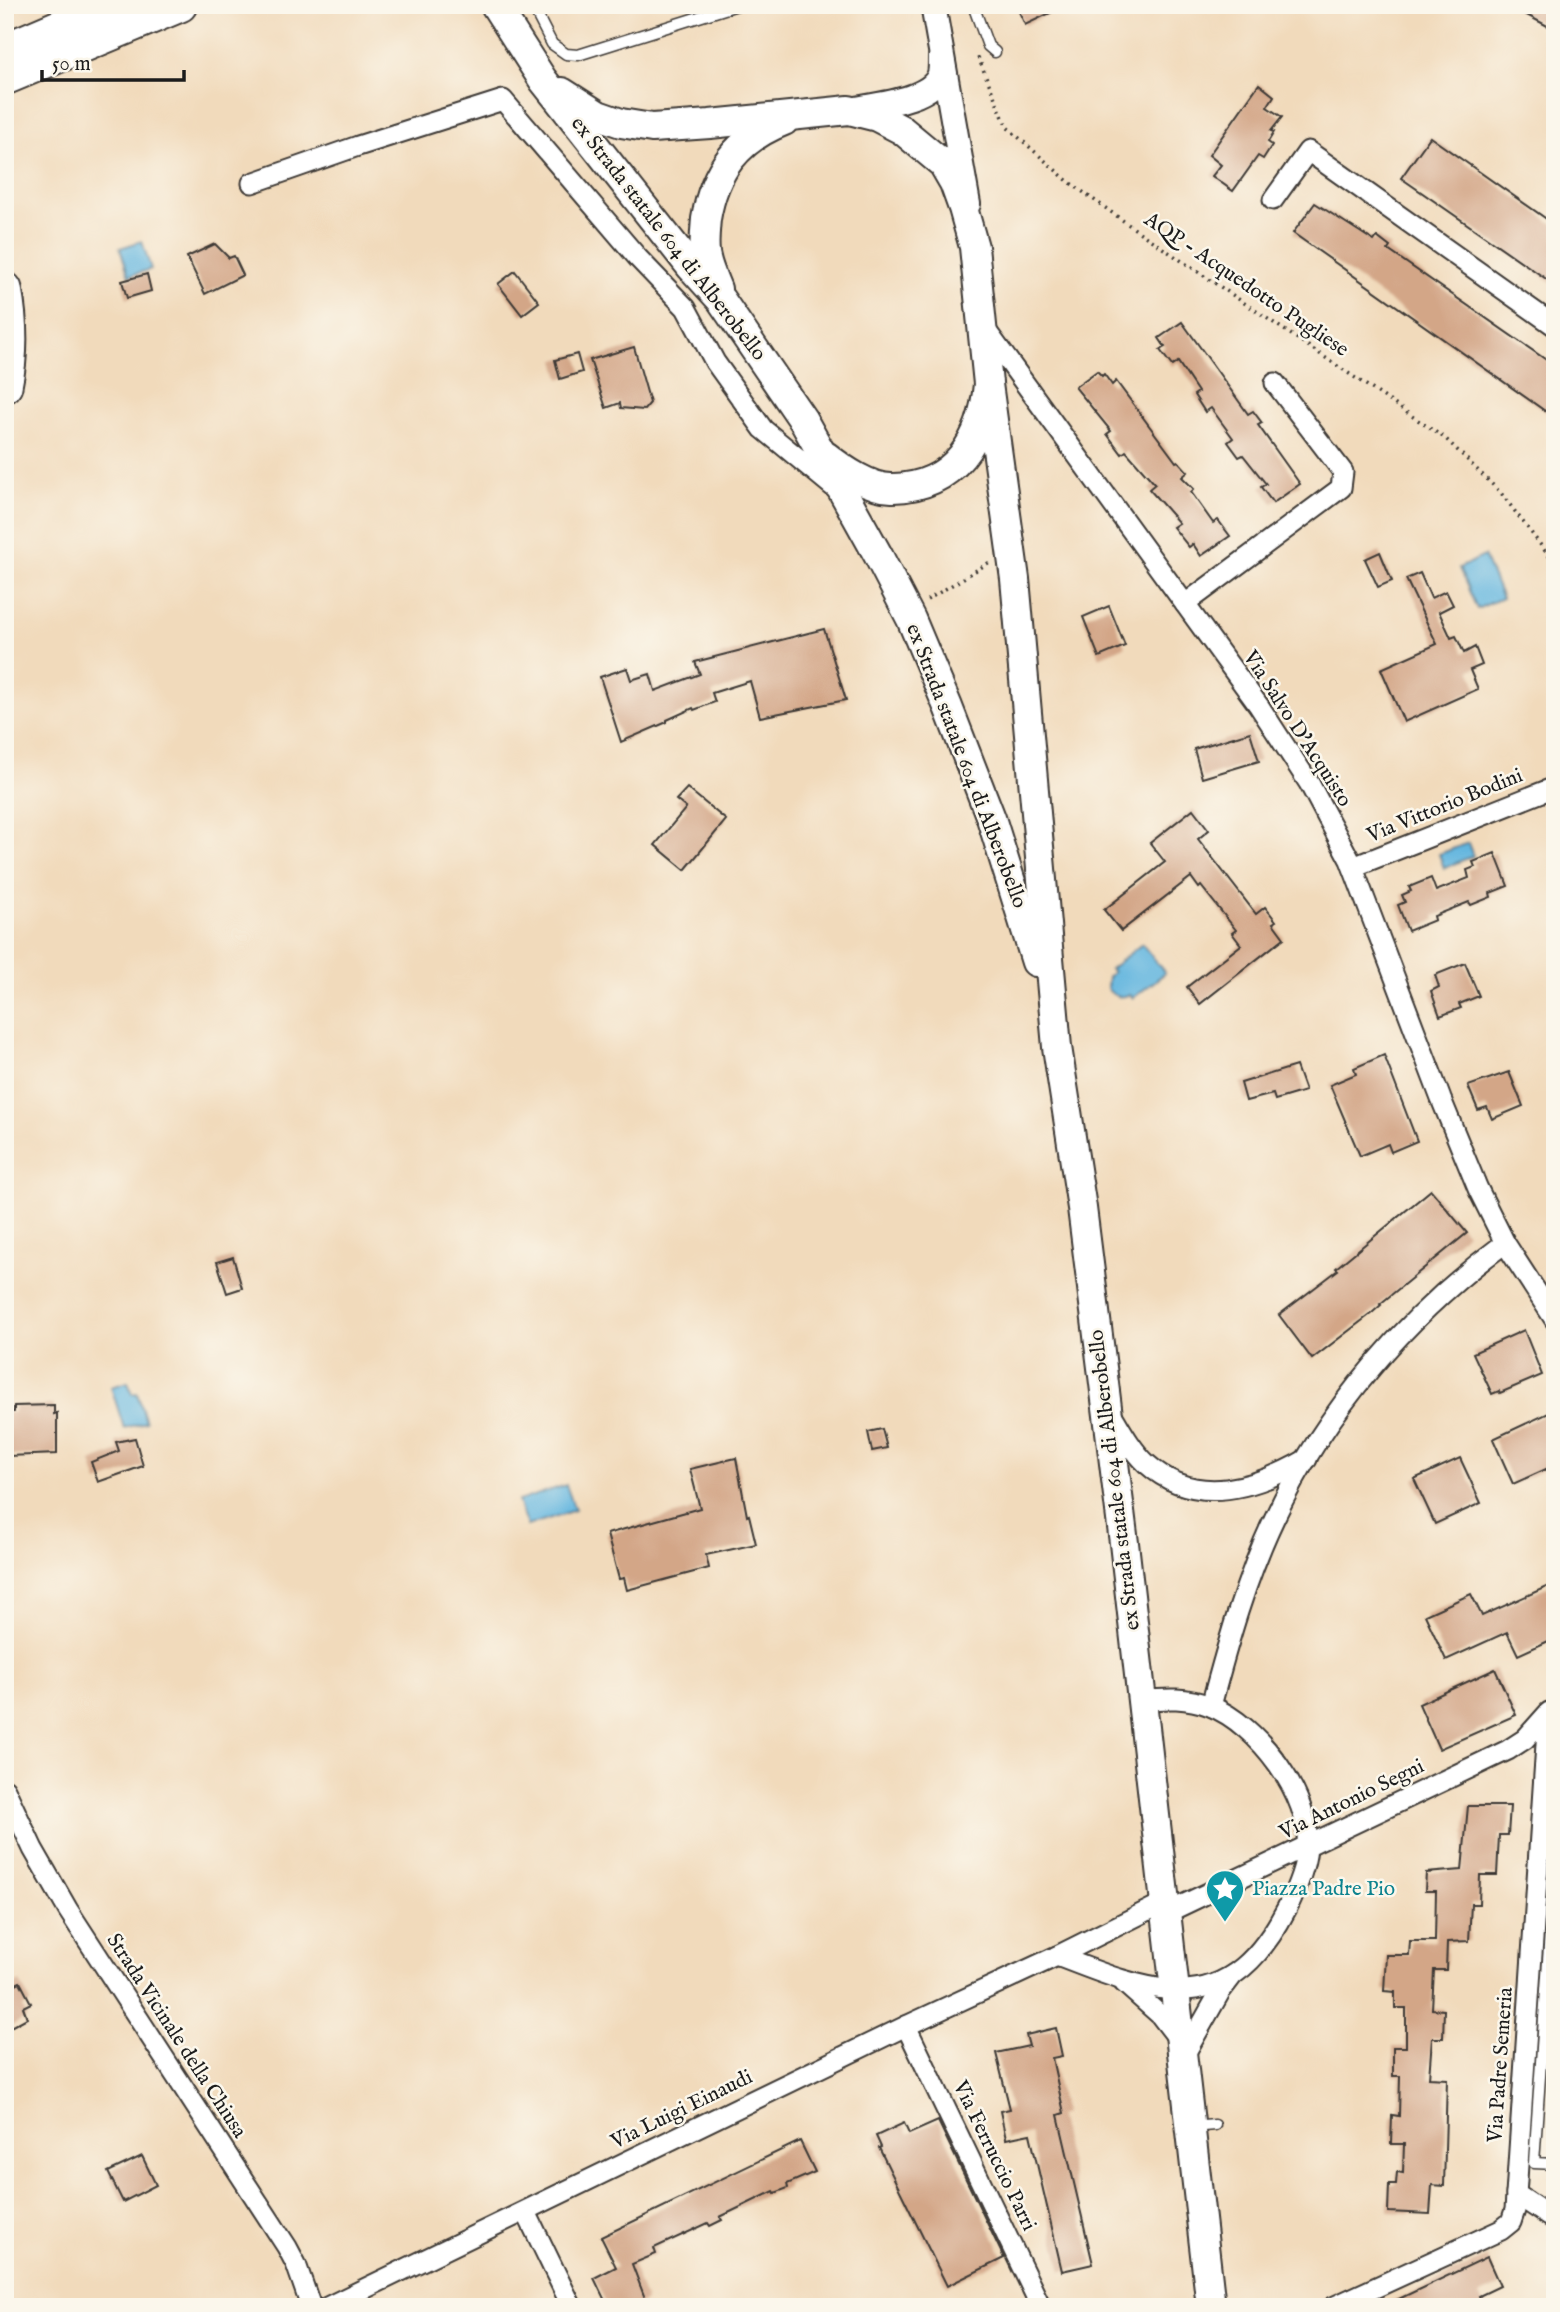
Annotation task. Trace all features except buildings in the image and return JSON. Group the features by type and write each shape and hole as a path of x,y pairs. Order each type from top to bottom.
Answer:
{"highway":[{"path":"5,50 123,14 180,5"},
{"path":"5,78 123,14"},
{"path":"5,91 123,14"},
{"path":"5,289 10,324 5,386"}],"main road":[{"name":"ex Strada statale 604 di Alberobello","path":"499,12 529,55 566,97 598,115 621,123 672,128 849,110 877,117 902,130 943,164 954,183 974,247 988,384 1012,555 1057,1046 1082,1208 1107,1406 1181,2050 1203,2126 1211,2307"},
{"name":"ex Strada statale 604 di Alberobello","path":"499,12 543,80 575,122 691,267 721,300 803,420 846,497 907,612 991,818 1030,938 1057,1046"},
{"path":"721,300 705,257 705,229 710,198 722,170 736,150 769,127 796,117"},
{"path":"821,453 840,468 861,479 891,488 928,482 949,469 967,450 980,428 988,384"}],"street":[{"path":"933,5 964,172 974,247"},
{"path":"849,110 920,95 936,83 940,74 941,43"},
{"path":"252,183 503,100 638,258 687,308 715,362 763,429 846,497"},
{"path":"1273,200 1308,151 1555,326"},
{"name":"Via Salvo D'Acquisto","path":"982,324 1259,706 1310,783 1353,867 1478,1189 1505,1243 1555,1320"},
{"path":"1185,604 1341,488 1343,472 1275,383"},
{"name":"Via Vittorio Bodini","path":"1353,867 1555,787"},
{"path":"1211,1706 1227,1646 1255,1565 1275,1518 1329,1425 1362,1378 1418,1317 1455,1282 1505,1243"},
{"path":"1107,1406 1128,1442 1148,1465 1173,1481 1194,1489 1228,1490 1250,1485 1275,1477 1308,1459"},
{"path":"1056,1956 1121,1980 1175,1990 1222,1981 1241,1970 1260,1952 1275,1932 1301,1875 1307,1847 1306,1828 1296,1798 1270,1752 1211,1706 1182,1698 1142,1701"},
{"name":"Via Antonio Segni","path":"1166,1908 1307,1847 1508,1750 1525,1739 1551,1710"},
{"name":"Via Padre Semeria","path":"1333,2307 1502,2230 1511,2222 1516,2194 1551,1710"},
{"name":"Strada Vicinale della Chiusa","path":"5,1789 33,1849 68,1910 287,2247 311,2307"},
{"name":"Via Luigi Einaudi","path":"327,2307 906,2026 1166,1908"},
{"path":"1121,1980 1160,2015 1181,2050 1234,1974"},
{"name":"Via Ferruccio Parri","path":"906,2026 1041,2307"},
{"path":"1516,2194 1555,2220"},
{"path":"526,2212 572,2307"}],"lane":[{"path":"531,5 552,44 566,54 578,55 737,5"},
{"path":"973,5 988,46 995,52"},
{"path":"1550,1932 1534,2163 1555,2164"}],"path":[{"name":"AQP - Acquedotto Pugliese","path":"974,46 1007,127 1069,182 1139,232 1446,439 1501,494 1555,564"},
{"path":"907,612 993,560 1012,555"}],"water":[{"path":"142,241 151,269 129,276 120,248"},
{"path":"1484,556 1502,598 1477,609 1459,568"},
{"path":"1468,843 1473,856 1444,868 1439,854"},
{"path":"1142,944 1165,973 1133,998 1130,994 1120,997 1114,995 1107,988 1108,977 1113,972 1110,969"},
{"path":"128,1382 132,1394 137,1393 146,1422 124,1428 111,1387"},
{"path":"566,1485 575,1510 527,1526 518,1501"}],"place":[{"name":"Piazza Padre Pio","path":"1225,1923"}]}
